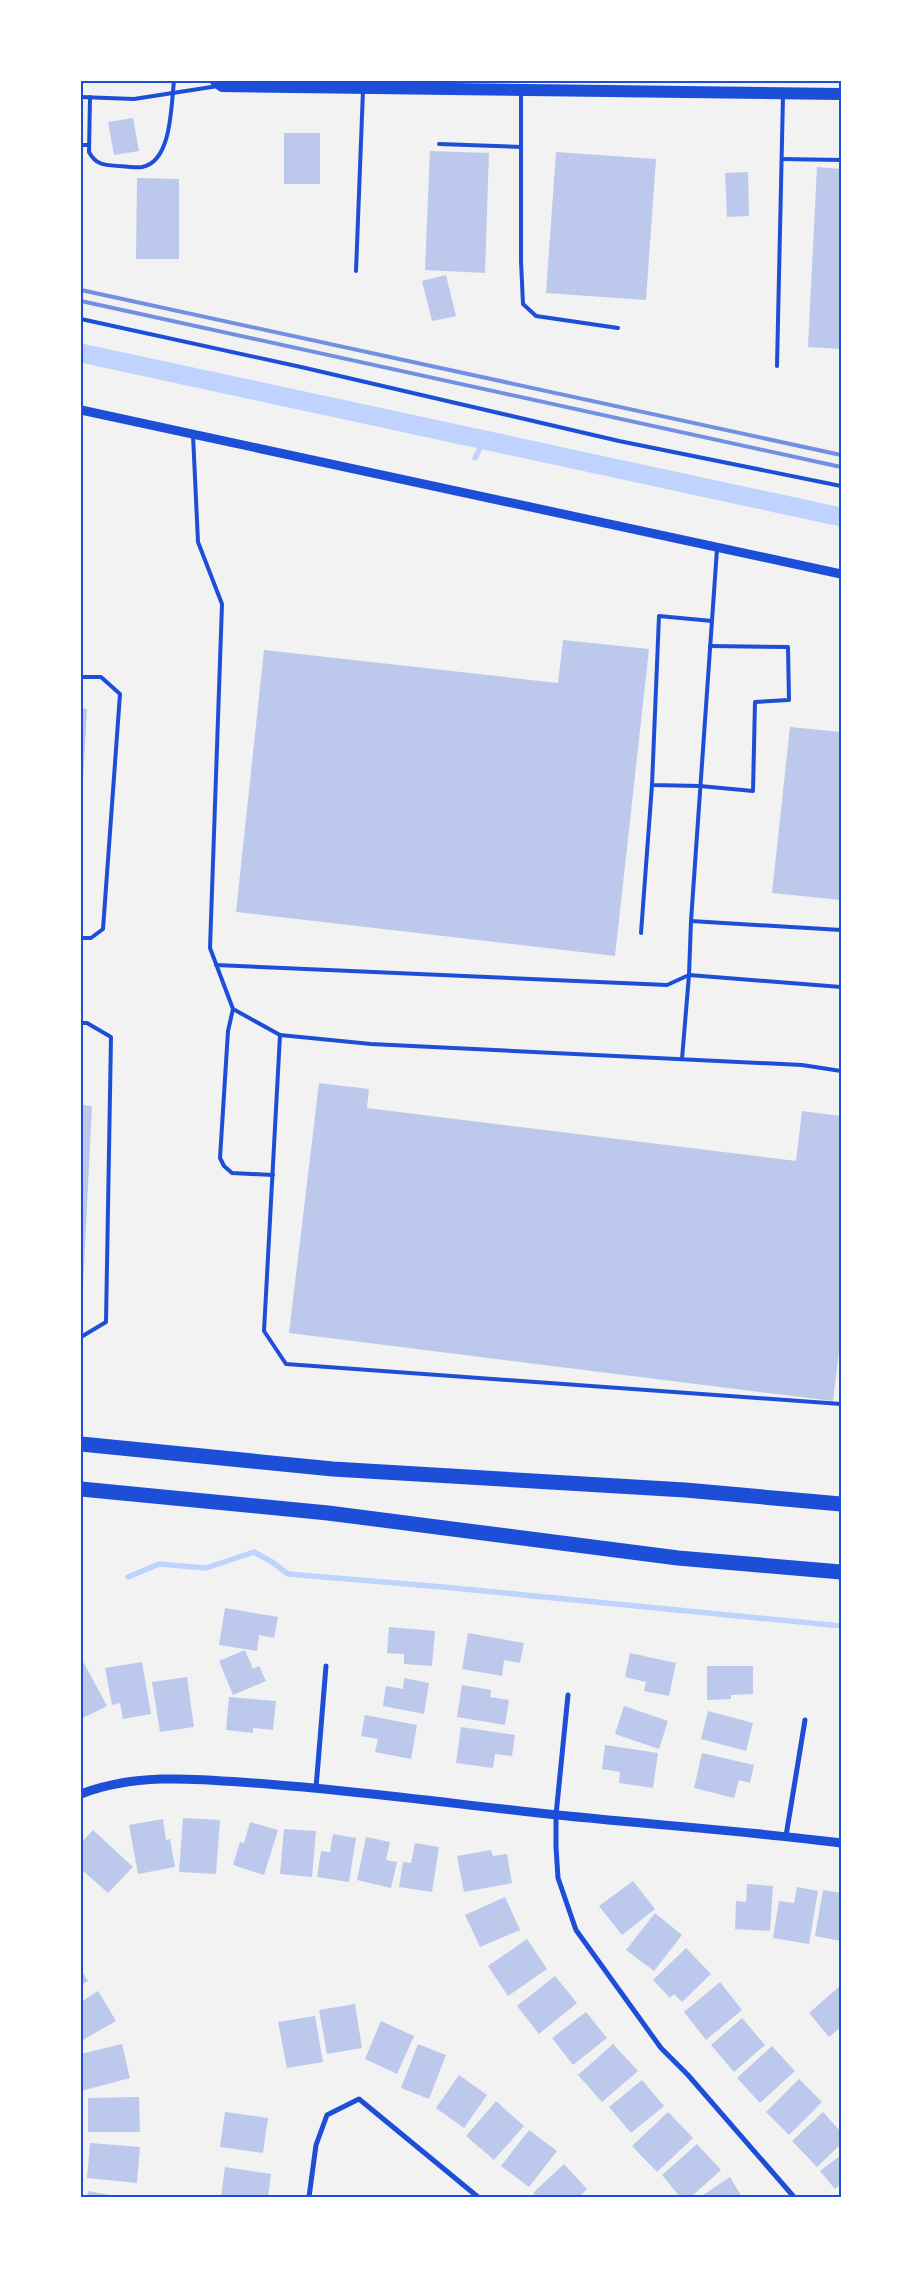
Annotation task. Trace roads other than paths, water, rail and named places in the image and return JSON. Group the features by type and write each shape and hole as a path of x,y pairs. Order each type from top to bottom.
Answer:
{"highway":[{"path":"81,1444 334,1469 684,1490 841,1504"},
{"path":"81,1489 328,1513 678,1558 841,1572"}],"main road":[{"path":"219,83 521,90 841,94"}],"street":[{"path":"81,410 841,574"},
{"path":"316,1788 326,1666"},
{"path":"568,1695 556,1815 558,1878 576,1930 661,2048 688,2074 794,2197"},
{"path":"786,1836 806,1720"},
{"path":"81,1794 100,1787 174,1778 316,1788 556,1815 786,1836 841,1843"},
{"path":"309,2197 316,2145 327,2115 359,2099 478,2197"}],"lane":[{"path":"90,97 89,152 93,160 101,165 142,167 155,161 164,149 174,81"},
{"path":"81,97 134,99 219,83"},
{"path":"356,271 363,87"},
{"path":"521,90 523,304 536,316 618,328"},
{"path":"777,366 784,93"},
{"path":"439,144 521,147"},
{"path":"81,145 89,145"},
{"path":"782,159 841,160"},
{"path":"81,319 301,367 619,441 841,486"},
{"path":"193,434 198,542 222,604 210,948 233,1009 228,1031 220,1158 227,1171 232,1173 273,1175"},
{"path":"682,1059 717,548"},
{"path":"641,933 652,785 659,616 712,621"},
{"path":"652,785 700,786 753,791 755,702 789,700 788,647 710,646"},
{"path":"81,677 101,677 120,694 103,930 91,938 81,938"},
{"path":"691,921 841,930"},
{"path":"216,965 667,985 689,975 841,987"},
{"path":"233,1009 280,1036 371,1044 802,1065 841,1071"},
{"path":"81,1023 87,1023 111,1037 106,1322 81,1337"},
{"path":"280,1036 264,1331 286,1364 841,1404"}],"waterway":[{"path":"81,353 841,517"},
{"path":"475,458 484,440"},
{"path":"128,1577 159,1564 206,1568 254,1552 288,1574 443,1587 841,1626"}],"railway":[{"path":"81,290 841,455"},
{"path":"81,301 841,467"}]}
